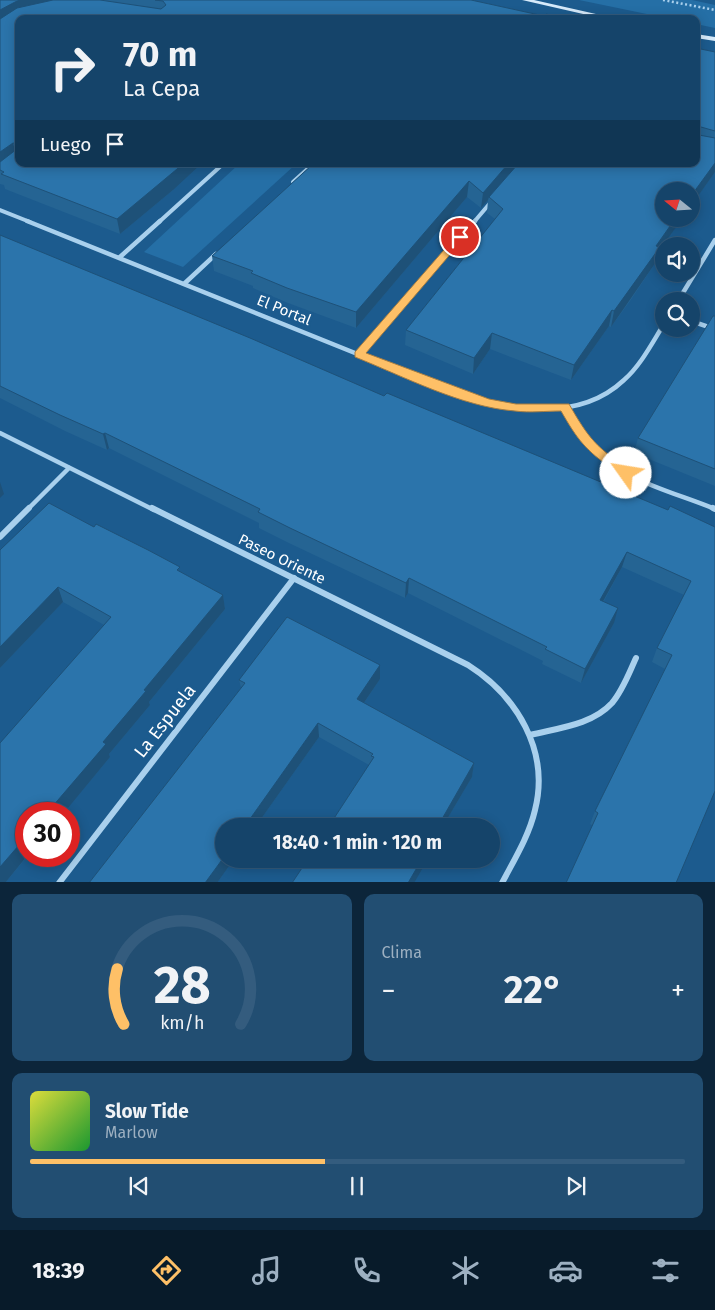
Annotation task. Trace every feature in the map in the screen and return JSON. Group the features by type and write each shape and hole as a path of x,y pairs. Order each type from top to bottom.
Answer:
{"main road":[{"path":"526,0 595,15"},
{"path":"700,37 715,40"}],"street":[{"path":"120,258 220,167"},
{"path":"292,184 310,167"},
{"path":"359,354 492,200"},
{"name":"El Portal","path":"0,210 464,396 489,403 516,408 565,407 596,399 620,386 636,369 656,337"},
{"path":"683,292 715,240"},
{"path":"185,283 221,250"},
{"path":"700,324 715,329"},
{"path":"565,407 586,442 608,463 626,473 715,509"},
{"name":"Paseo Oriente","path":"0,433 468,665 488,678 505,694 519,714 530,735 537,759 539,785 535,811 526,836 502,882"},
{"path":"0,537 69,468"},
{"name":"La Espuela","path":"59,882 294,578"},
{"path":"530,735 581,722 604,710 618,694 636,658"}],"path":[{"path":"663,0 715,10"}],"shaded area":[{"path":"579,0 692,0 715,5 715,28 700,25 700,15 652,15"},
{"path":"236,167 293,167 183,267 144,252"}],"building":[{"path":"0,0 20,0 0,10"},
{"path":"53,0 100,0 161,9 166,5 163,1 155,0 471,0 539,15 15,15 15,143 0,152 0,19 17,8"},
{"path":"700,49 715,52 715,131 701,127"},
{"path":"700,135 715,138 715,163 700,184 700,182 655,182 655,228 669,228 662,237 655,237 655,254 614,311 612,310 574,365 492,333 474,358 406,330 503,209 489,197 515,167 700,167"},
{"path":"15,151 15,167 179,167 117,219 1,174 4,172 0,170 0,162"},
{"path":"310,167 505,167 483,193 469,181 356,312 287,288 251,273 253,271 212,256"},
{"path":"0,235 250,338 384,396 387,393 668,510 670,506 715,527 715,791 676,882 566,882 598,813 595,811 672,655 657,648 691,581 627,552 600,600 618,608 585,669 545,649 547,647 409,578 406,583 290,528 258,512 260,509 105,433 103,434 60,415 0,386"},
{"path":"713,316 715,316 715,469 638,438"},
{"path":"49,503 94,527 96,524 148,550 180,567 177,570 223,595 103,742 106,744 56,802 15,802 15,850 0,867 0,743 111,617 58,587 0,647 0,550"},
{"path":"287,617 380,665 357,699 474,763 443,818 334,818 374,757 371,756 373,754 318,723 251,818 215,818 216,868 206,882 90,882 245,683 239,680"},
{"path":"302,868 417,868 409,882 293,882"}],"route":[{"path":"460,237 359,354 464,396 489,403 516,408 565,407 579,432 594,451 608,463 626,473"}]}
